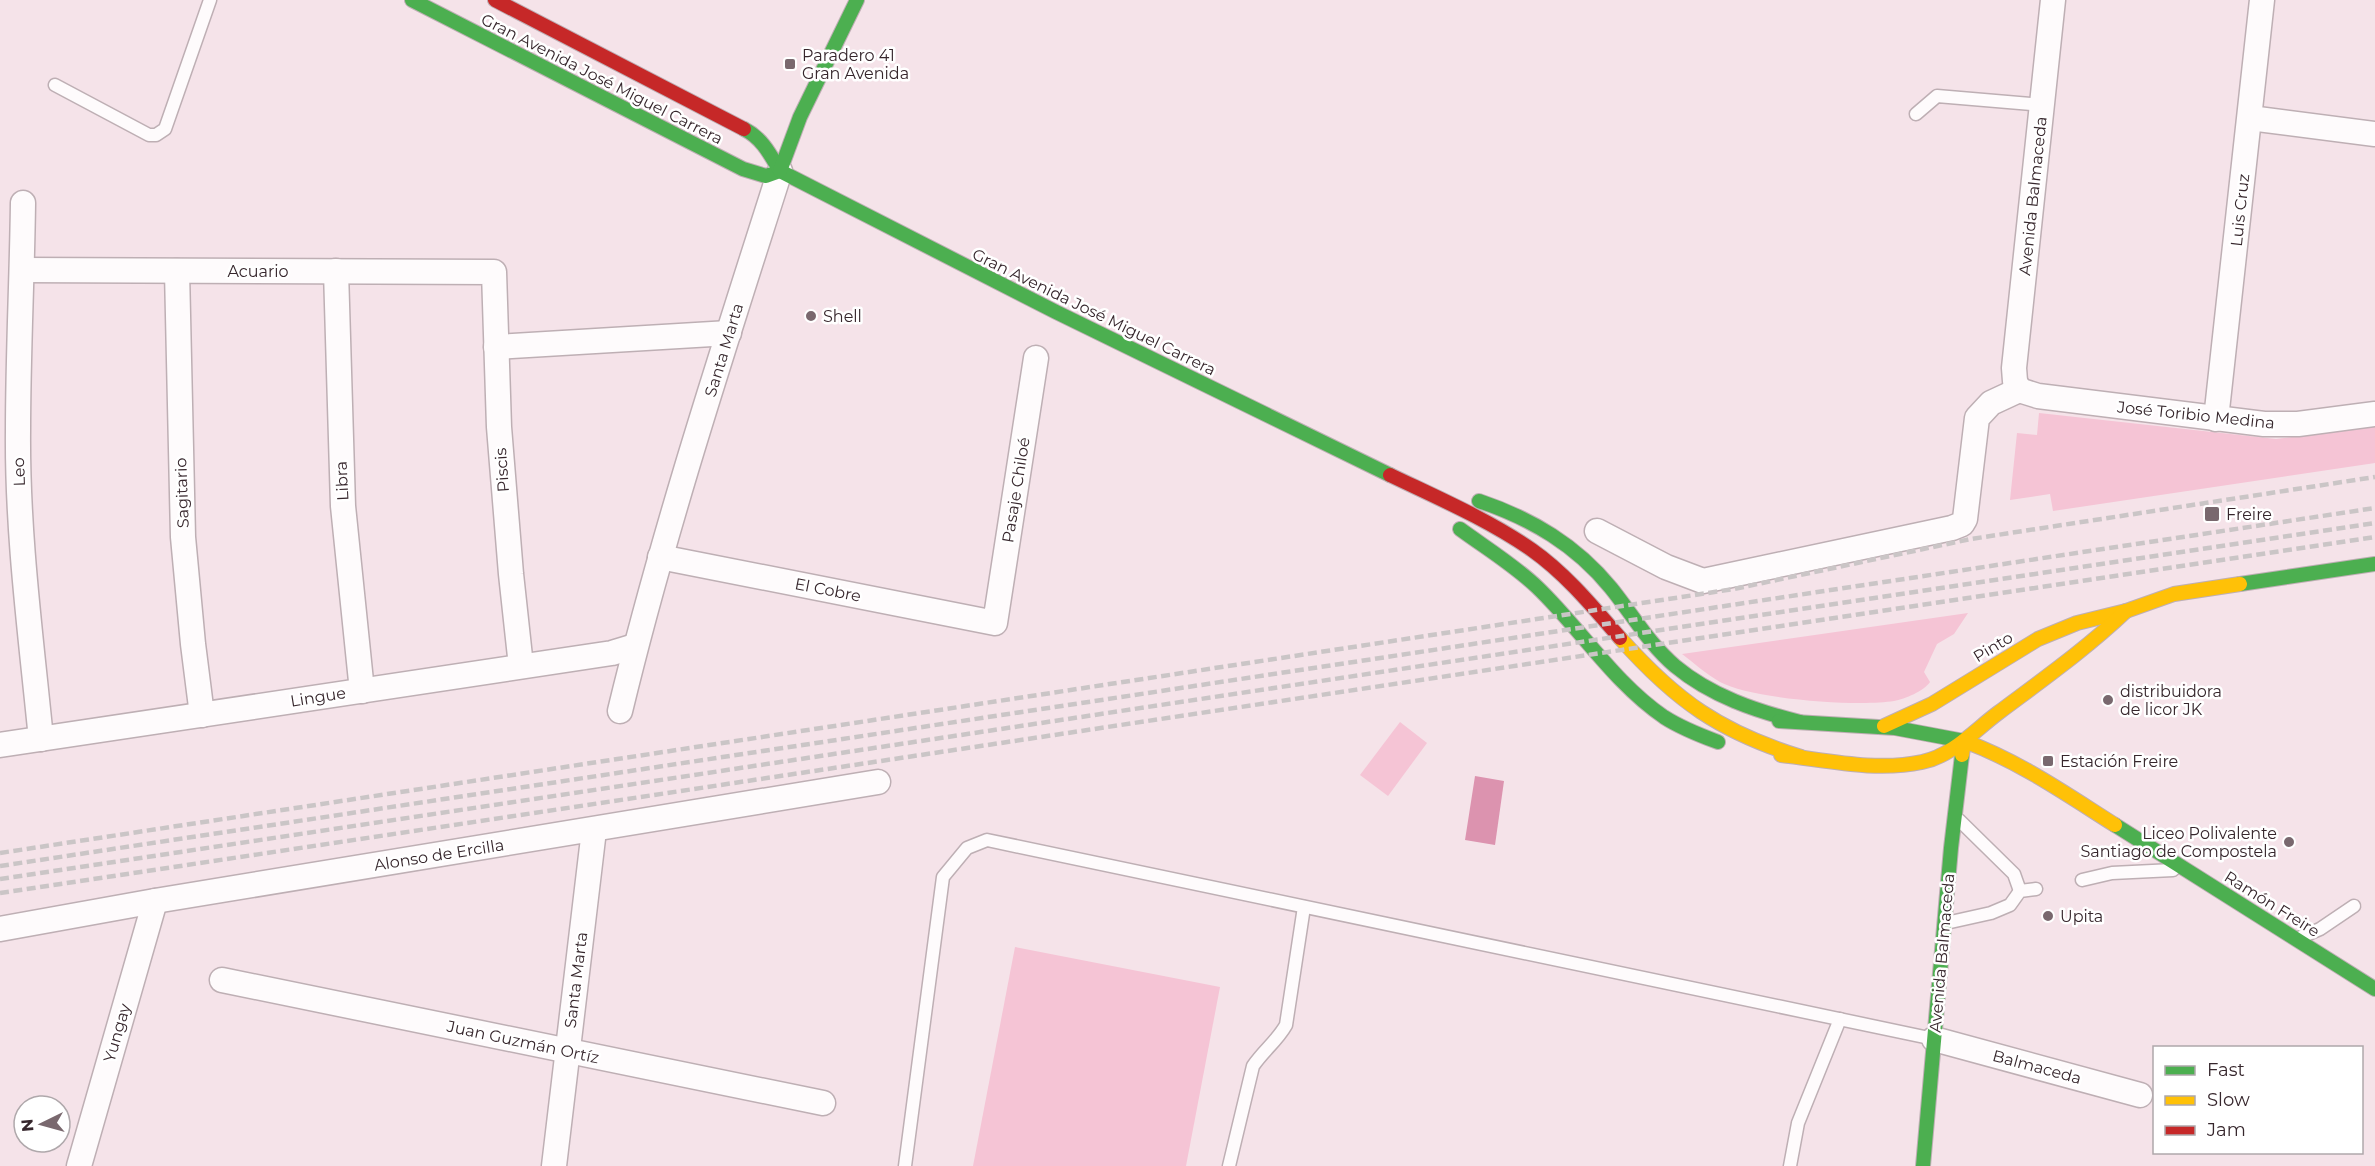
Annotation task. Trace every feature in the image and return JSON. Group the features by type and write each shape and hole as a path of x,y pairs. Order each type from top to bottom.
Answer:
{"main road":[{"name":"Gran Avenida José Miguel Carrera","path":"412,0 743,169 766,176 780,171"},
{"name":"Gran Avenida José Miguel Carrera","path":"495,0 519,5 753,134 766,147 780,171 1044,308 1395,477 1527,546 1577,588 1641,662 1687,703 1707,718 1747,740 1801,757"},
{"name":"Santa Marta","path":"780,171 800,117 857,0"},
{"name":"Gran Avenida José Miguel Carrera","path":"1395,477 1537,587 1619,677 1670,720 1710,740 1766,753 1873,764 1910,764 1936,758 1964,741"},
{"name":"Gran Avenida José Miguel Carrera","path":"1395,477 1503,508 1535,522 1564,542 1595,570 1639,628 1676,666 1709,689 1739,704 1762,713 1800,722"},
{"name":"Pinto","path":"1884,726 1912,715 2038,639 2077,623 2126,611 2174,594 2375,564"},
{"name":"Pinto","path":"1964,741 1988,720 2086,649 2126,611"},
{"name":"Gran Avenida José Miguel Carrera","path":"1687,703 1758,720 1884,726 1923,730 1964,741"},
{"name":"Avenida Balmaceda","path":"1923,1166 1954,815 1964,741"},
{"name":"Ramón Freire","path":"1964,741 1986,748 2021,766 2375,989"}],"street":[{"name":"Avenida Balmaceda","path":"2019,390 2014,381 2014,368 2053,0"},
{"name":"Luis Cruz","path":"2216,419 2262,0"},
{"path":"2250,118 2375,134"},
{"name":"Santa Marta","path":"620,711 635,646 660,557 780,171"},
{"name":"Leo","path":"23,203 19,472 27,594 41,739"},
{"name":"Acuario","path":"22,270 494,272"},
{"name":"Sagitario","path":"177,271 183,537 202,715"},
{"name":"Libra","path":"336,271 343,506 362,691"},
{"name":"Piscis","path":"494,272 504,504 521,666"},
{"path":"496,347 729,333"},
{"name":"Pasaje Chiloé","path":"995,623 1036,358"},
{"path":"1597,531 1666,567 1703,581 1952,528 1962,524 1965,519 1974,424 1991,403 2019,390"},
{"name":"José Toribio Medina","path":"2019,390 2029,395 2277,425 2375,414"},
{"name":"El Cobre","path":"660,557 995,623"},
{"name":"Lingue","path":"0,745 612,653 635,646"},
{"name":"Alonso de Ercilla","path":"0,929 155,901 878,782"},
{"name":"Santa Marta","path":"554,1166 594,830"},
{"name":"Yungay","path":"79,1166 155,901"},
{"name":"Juan Guzmán Ortíz","path":"222,980 823,1103"},
{"name":"Balmaceda","path":"1934,1039 2140,1095"}],"lane":[{"path":"55,85 149,135 156,135 165,129 210,0"},
{"path":"1916,114 1937,96 2043,105"},
{"path":"1954,815 2014,874 2020,891"},
{"path":"905,1166 943,877 967,848 987,840 1934,1039"},
{"path":"2082,880 2112,873 2186,870"},
{"path":"1945,923 1991,913 2010,905 2020,891 2036,889"},
{"path":"2295,939 2320,928 2354,906"},
{"path":"1230,1166 1253,1066 1261,1053 1279,1037 1286,1025 1304,907"},
{"path":"1790,1166 1798,1123 1840,1019"}],"shaded area":[{"path":"2039,413 2276,439 2375,426 2375,463 2053,511 2050,494 2010,500 2017,433 2037,435"},
{"path":"1968,613 1954,634 1937,644 1924,672 1930,682 1914,694 1894,701 1831,702 1755,693 1720,682 1682,654"},
{"path":"1400,722 1427,743 1388,796 1360,775"},
{"path":"1475,776 1504,781 1495,845 1465,840"},
{"path":"1015,947 1220,987 1186,1166 973,1166"}],"railway":[{"path":"0,853 1734,589 1971,539 2375,477"},
{"path":"0,866 2375,508"},
{"path":"0,879 2375,523"},
{"path":"0,893 2375,537"}],"traffic: fast":[{"path":"412,0 743,169 766,176 780,171"},
{"path":"780,171 800,117 857,0"},
{"path":"744,129 761,142 780,171 1056,312 1390,475"},
{"path":"1479,501 1535,525 1568,546 1611,588 1657,648 1689,677 1735,701 1800,722"},
{"path":"1460,529 1537,587 1613,672 1646,703 1677,725 1718,742"},
{"path":"2240,584 2375,564"},
{"path":"1779,721 1895,728 1964,741"},
{"path":"1923,1166 1951,848 1962,755"},
{"path":"2115,825 2375,989"}],"traffic: slow":[{"path":"1884,726 1932,704 2038,639 2077,623 2126,611 2174,594 2240,584"},
{"path":"1781,755 1887,766 1933,759 1953,749 2080,651 2126,611"},
{"path":"1620,638 1661,680 1701,712 1746,737 1801,757"},
{"path":"1962,755 1964,741 2004,758 2115,825"}],"traffic: jam":[{"path":"495,0 744,129"},
{"path":"1390,475 1481,519 1532,550 1568,580 1620,638"}],"place":[{"name":"Paradero 41 Gran Avenida","path":"790,64"},
{"name":"Shell","path":"811,316"},
{"name":"Freire","path":"2212,514"},
{"name":"distribuidora de licor JK","path":"2108,700"},
{"name":"Estación Freire","path":"2048,761"},
{"name":"Liceo Polivalente Santiago de Compostela","path":"2289,842"},
{"name":"Upita","path":"2048,916"}]}
